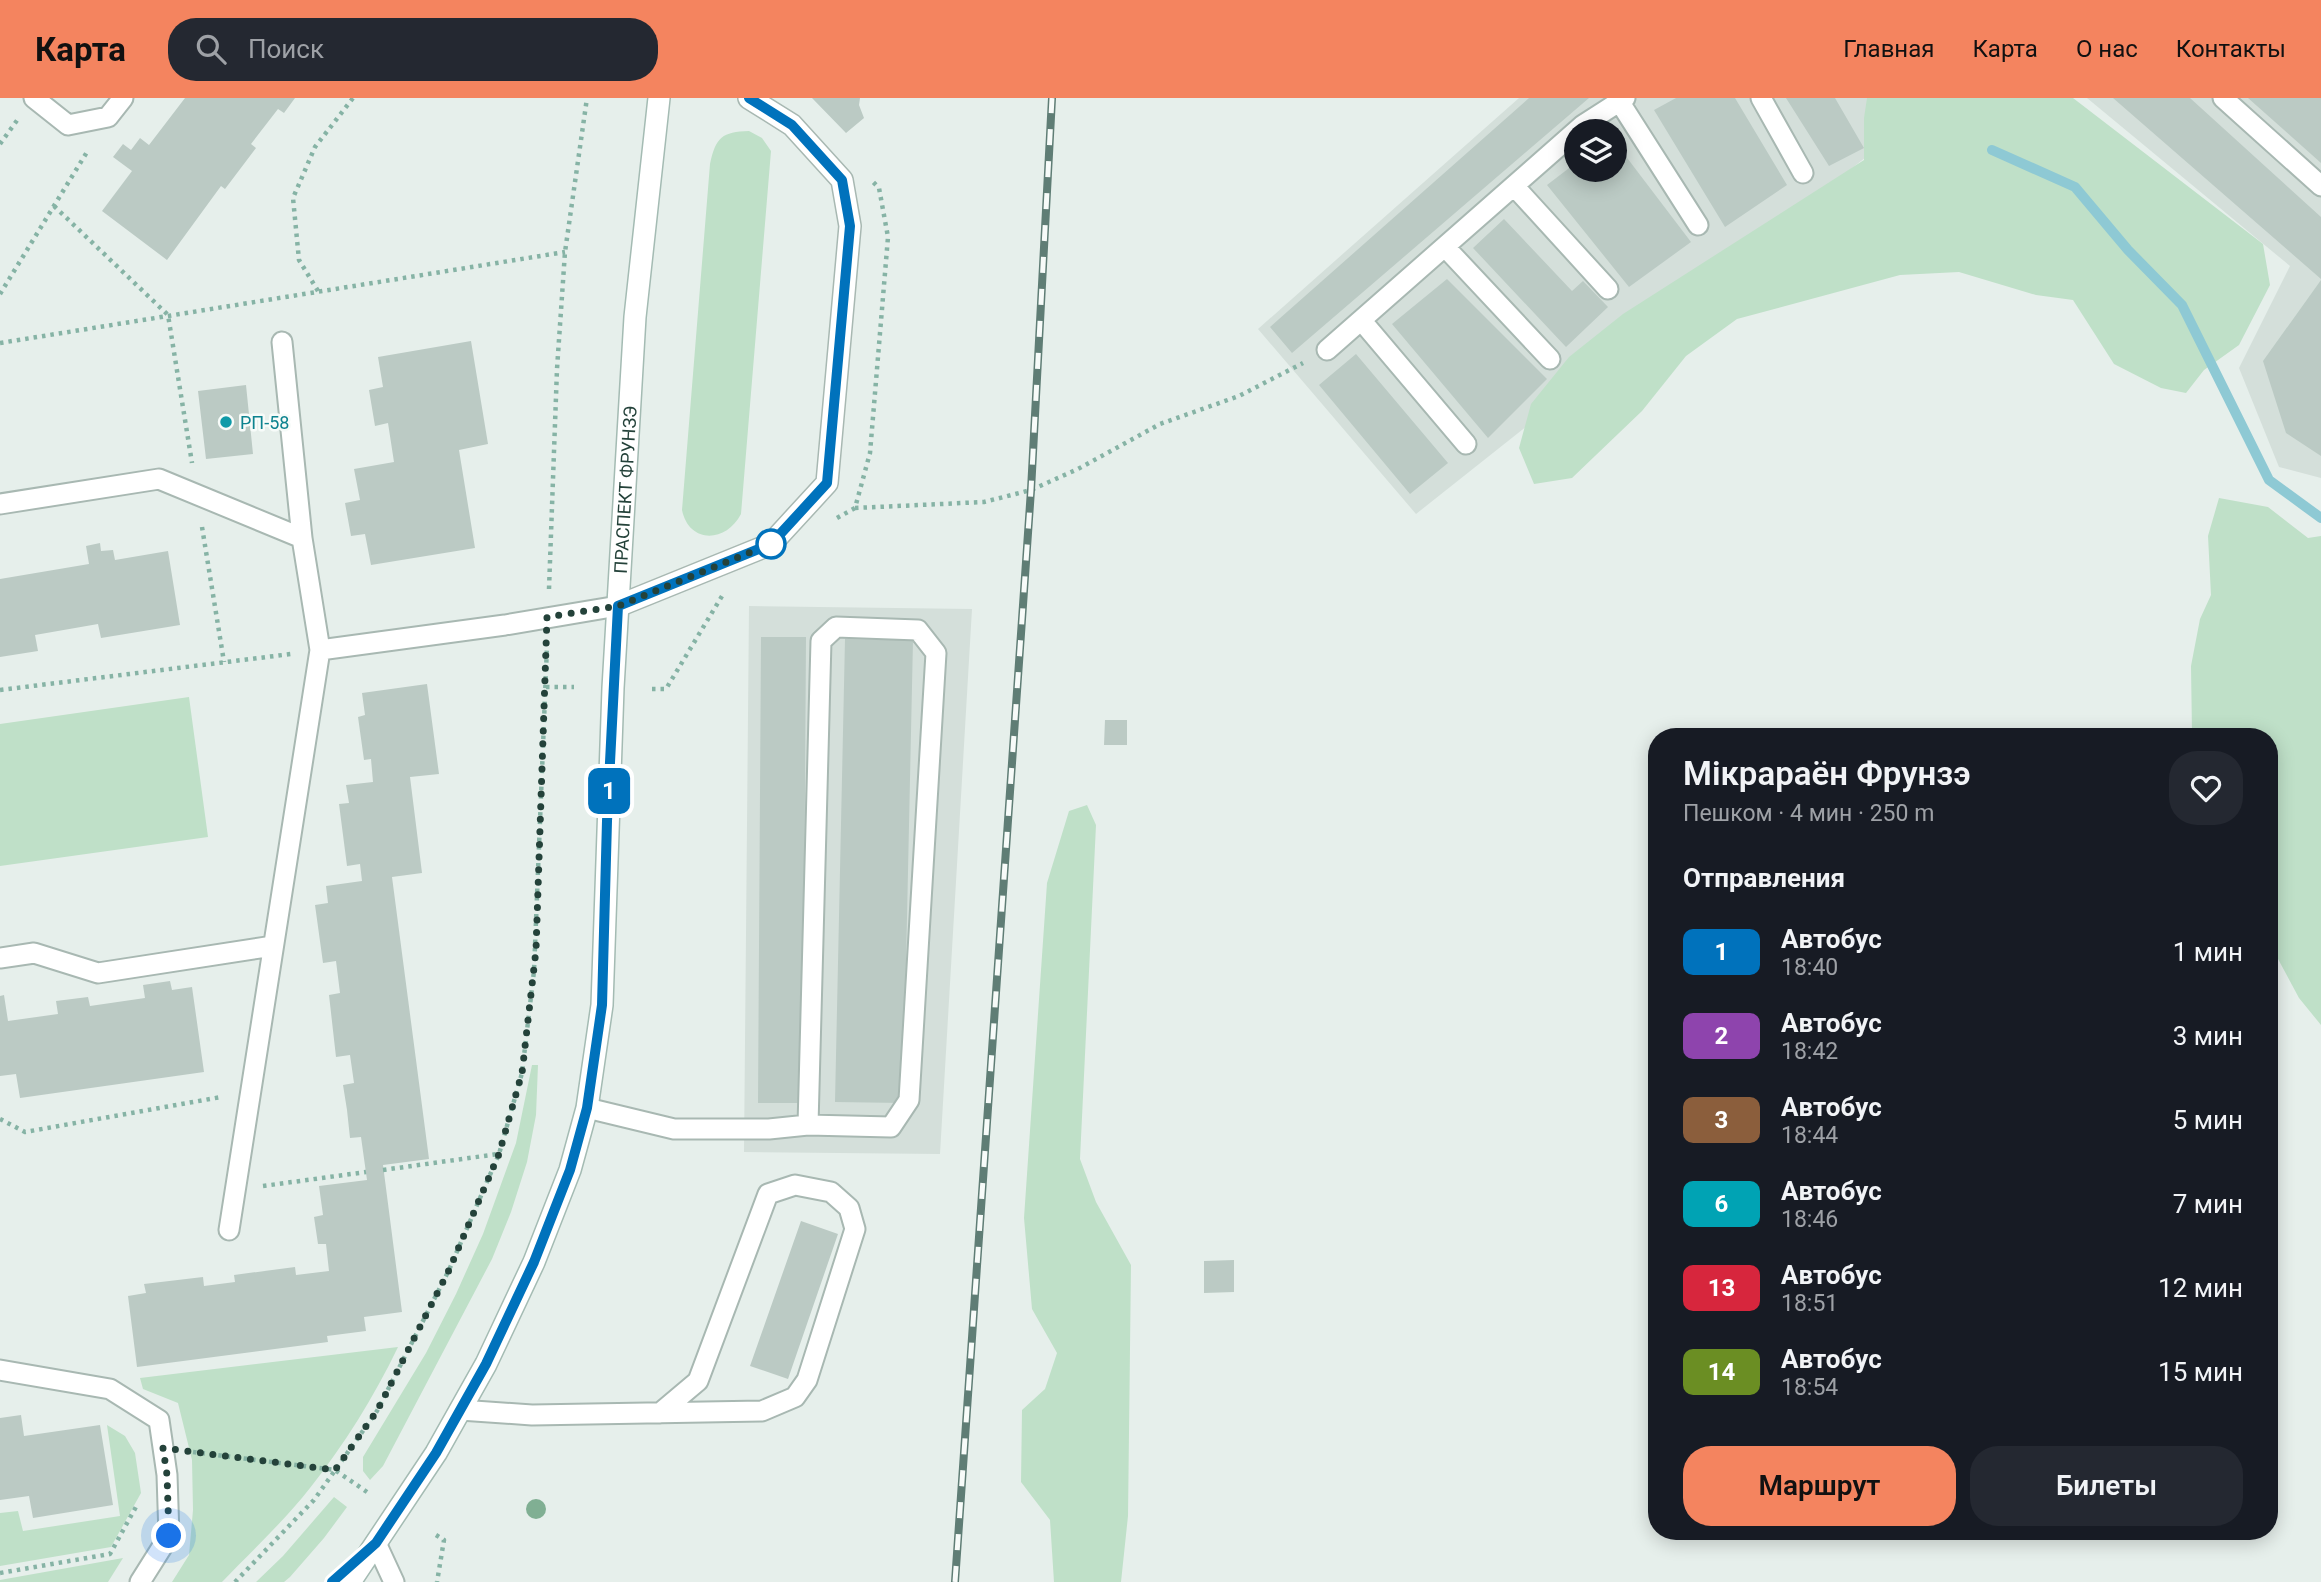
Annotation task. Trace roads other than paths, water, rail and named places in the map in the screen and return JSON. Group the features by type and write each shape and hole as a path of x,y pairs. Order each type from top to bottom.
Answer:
{"main road":[{"name":"ПРАСПЕКТ ФРУНЗЭ","path":"350,1582 436,1453 486,1364 534,1262 570,1170 587,1108 602,1005 607,821 635,317 659,98"},
{"path":"618,606 771,544 827,483 850,226 842,180 792,125 749,98"},
{"name":"ПРАСПЕКТ ФРУНЗЭ","path":"332,1582 376,1543"}],"lane":[{"path":"34,98 68,125 108,117 123,98"},
{"path":"1761,98 1803,173"},
{"path":"2224,98 2321,186"},
{"path":"1327,351 1583,125 1622,100 1698,225"},
{"path":"1514,186 1608,289"},
{"path":"1445,247 1550,359"},
{"path":"1361,320 1466,444"},
{"path":"229,1230 320,650 302,538 282,342"},
{"path":"0,504 159,480 302,538"},
{"path":"320,650 505,625 618,606"},
{"path":"587,1108 674,1129 769,1129 808,1125 891,1127 909,1100 936,653 918,630 836,626 821,641 808,1125"},
{"path":"0,958 34,953 98,973 273,946"},
{"path":"460,1410 532,1415 660,1413 762,1411 795,1397 807,1380 855,1229 849,1208 831,1192 795,1185 768,1194 698,1381 660,1413"},
{"path":"0,1370 110,1390 159,1420 167,1475 169,1536 140,1582"},
{"path":"376,1543 394,1582"}],"waterway":[{"path":"1992,150 2075,187 2128,250 2182,305 2269,480 2321,518"}],"railway":[{"path":"955,1582 1031,490 1052,98"}],"place":[{"name":"РП-58","path":"226,422"}]}
